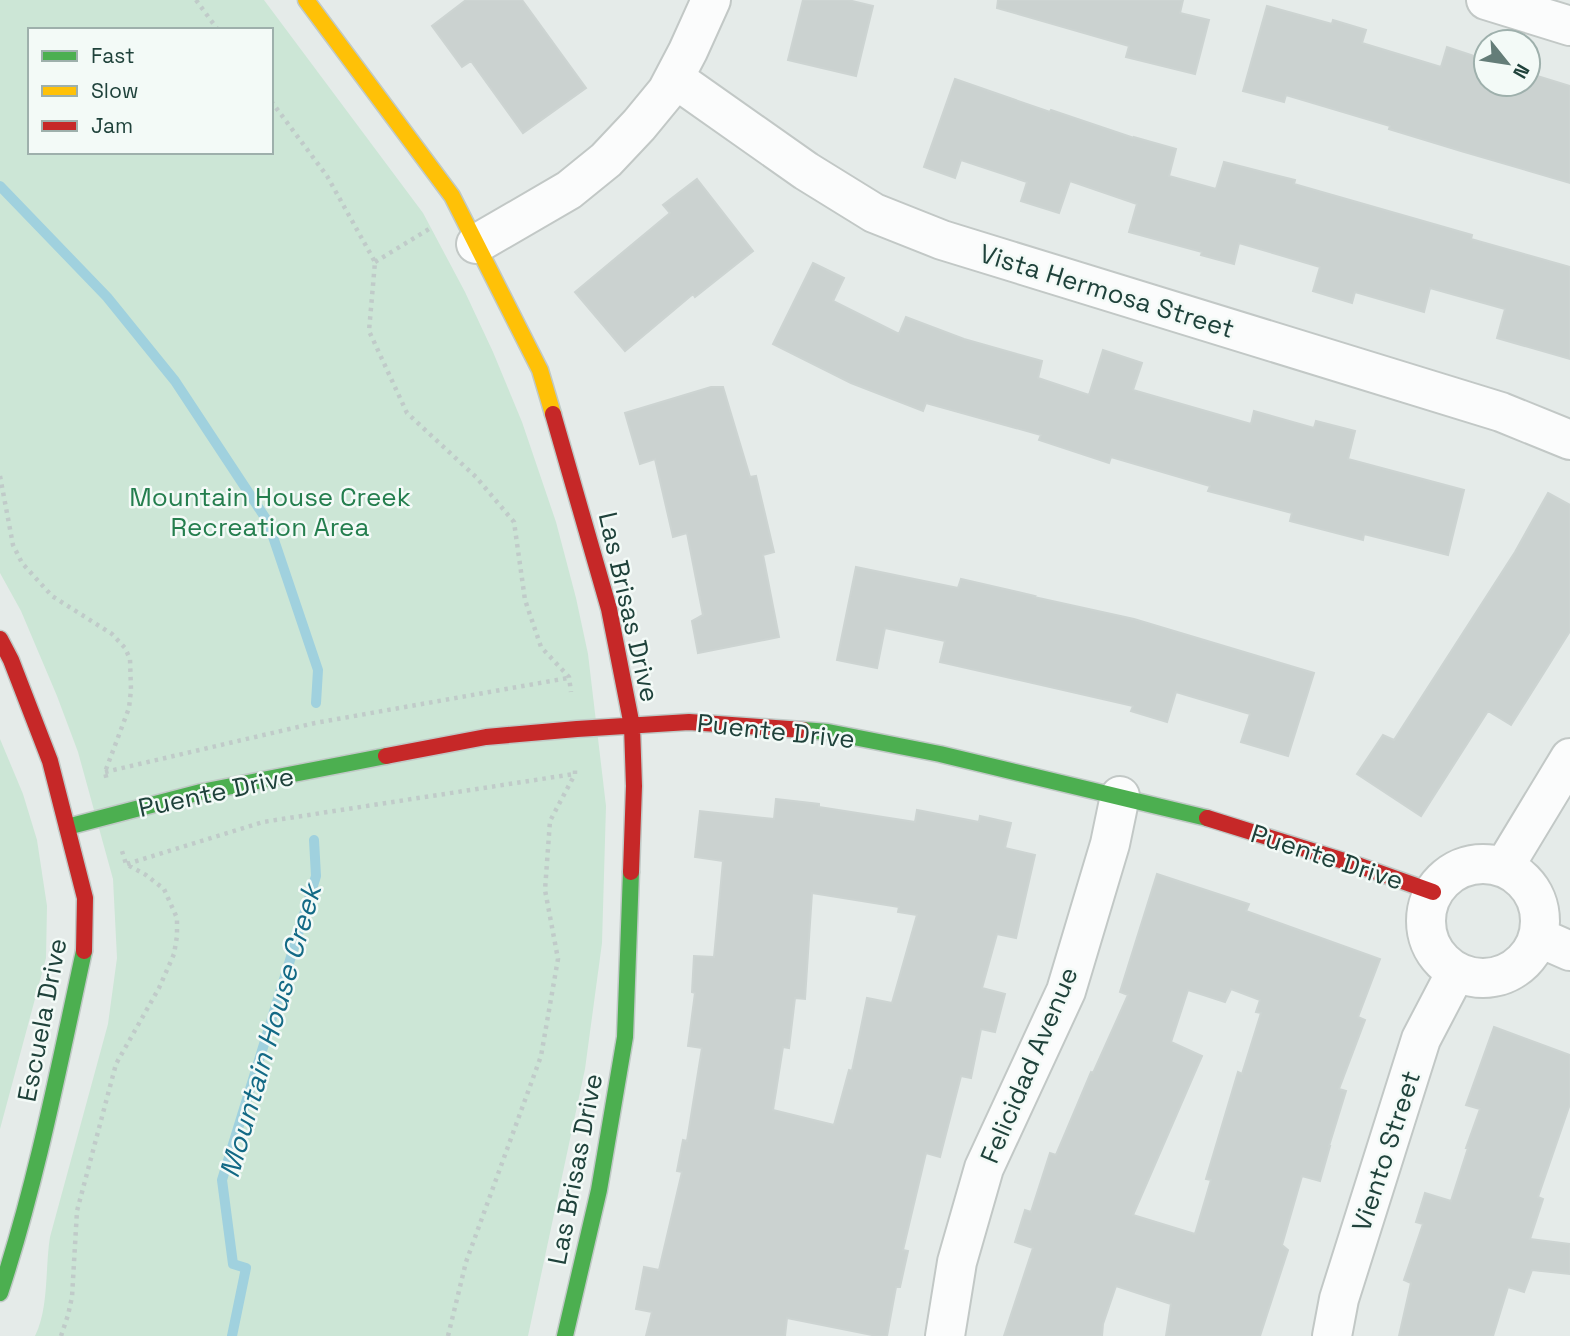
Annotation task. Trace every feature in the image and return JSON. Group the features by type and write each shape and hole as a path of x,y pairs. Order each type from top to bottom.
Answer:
{"street":[{"name":"Las Brisas Drive","path":"306,0 452,196 540,370 609,609 632,726 634,786 625,1037 599,1190 565,1336"},
{"path":"468,227 569,190 606,160 667,91 710,0"},
{"path":"1486,0 1570,26"},
{"name":"Vista Hermosa Street","path":"674,78 806,171 874,214 942,240 1501,412 1570,440"},
{"name":"Escuela Drive","path":"0,639 11,660 50,761 85,898 84,950 44,1133 18,1238 0,1293"},
{"name":"Puente Drive","path":"67,827 201,792 486,737 689,722 828,732 940,754 1208,818 1433,892"},
{"path":"1504,867 1570,758"},
{"name":"Felicidad Avenue","path":"946,1336 957,1262 984,1168 1066,991 1110,844 1120,796"},
{"path":"1481,863 1504,867 1525,881 1532,890 1541,925 1554,944 1531,953 1505,974 1472,978 1443,963 1434,951 1427,937 1427,906 1433,892 1448,875 1459,869 1481,863"},
{"name":"Viento Street","path":"1332,1336 1339,1299 1421,1039 1456,972"}],"path":[{"path":"196,0 217,28"},
{"path":"375,262 468,227"},
{"path":"105,772 315,723 569,677"},
{"path":"126,864 263,822 575,774"}],"green space":[{"name":"Mountain House Creek Recreation Area","path":"0,0 264,0 423,213 465,292 522,422 556,522 588,654 606,806 602,943 585,1069 528,1336 35,1336 45,1301 50,1237 108,1024 117,958 113,879 78,752 21,611 0,573"},
{"path":"0,739 23,794 37,840 47,906 46,958 0,1129"}],"building":[{"path":"466,0 522,0 586,88 523,133 471,61 462,67 432,26"},
{"path":"803,0 848,0 873,6 856,76 788,60"},
{"path":"998,0 1183,0 1180,13 1209,20 1195,74 1126,57 1129,46 997,8"},
{"path":"1267,6 1332,24 1333,20 1366,30 1362,43 1441,67 1447,47 1472,55 1472,98 1542,98 1542,77 1570,86 1570,183 1286,95 1284,102 1243,91"},
{"path":"955,79 1050,112 1051,110 1176,149 1169,176 1216,189 1224,162 1295,180 1294,184 1472,235 1471,239 1570,267 1570,359 1497,338 1505,309 1430,288 1424,312 1355,292 1352,303 1313,291 1320,267 1239,243 1234,264 1201,255 1202,252 1129,232 1137,204 1070,181 1059,213 1021,201 1027,182 961,160 955,178 924,167"},
{"path":"697,179 753,251 695,297 693,294 625,351 575,292 670,213 663,205"},
{"path":"813,263 844,278 833,301 899,334 906,317 964,339 1042,361 1038,378 1089,395 1103,350 1142,363 1133,390 1251,424 1254,411 1314,428 1316,421 1355,431 1348,459 1464,490 1448,555 1364,534 1363,540 1290,521 1292,513 1208,491 1210,486 1111,457 1109,463 1039,440 1041,435 926,403 923,411 851,383 773,344"},
{"path":"711,387 723,387 750,477 756,476 774,552 763,555 779,637 698,653 692,621 703,615 687,533 673,537 655,459 640,464 625,413"},
{"path":"1548,493 1570,505 1570,631 1511,725 1488,711 1421,816 1357,774 1383,735 1394,740 1515,552"},
{"path":"856,567 958,588 961,579 1035,596 1134,619 1314,673 1288,756 1241,742 1250,714 1176,692 1167,722 1131,711 1133,706 940,662 945,641 885,628 877,668 837,660"},
{"path":"776,799 915,822 917,810 979,822 980,816 1011,823 1005,848 1035,855 1016,938 997,934 982,988 1005,994 995,1032 981,1029 971,1078 961,1076 940,1157 926,1153 903,1250 908,1251 900,1287 896,1287 887,1336 787,1318 785,1336 646,1336 652,1312 636,1309 644,1267 659,1270 682,1172 677,1171 683,1140 687,1141 702,1048 688,1046 695,993 692,992 694,956 714,957 723,861 695,857 700,811 774,819","holes":["812,893 899,907 898,912 917,915 892,1003 867,998 852,1071 849,1070 834,1125 773,1110 783,1047 789,1048 795,998 805,999"]},
{"path":"1157,874 1249,904 1246,911 1380,959 1358,1017 1365,1020 1339,1089 1346,1091 1320,1181 1302,1176 1282,1245 1288,1250 1260,1336 1166,1336 1171,1304 1116,1286 1103,1324 1102,1336 1004,1336 1033,1248 1015,1242 1025,1210 1031,1212 1050,1153 1056,1155 1091,1072 1093,1073 1128,995 1120,992","holes":["1231,989 1260,1000 1256,1012 1261,1013 1242,1074 1238,1072 1206,1179 1211,1180 1195,1234 1133,1215 1202,1056 1171,1042 1188,990 1225,1002"]},
{"path":"1494,1027 1570,1055 1570,1104 1538,1197 1543,1199 1530,1239 1570,1244 1570,1274 1532,1270 1524,1292 1508,1287 1493,1336 1399,1336 1411,1283 1404,1280 1423,1224 1416,1222 1425,1193 1451,1201 1480,1109 1466,1105"}],"waterway":[{"name":"Mountain House Creek","path":"0,186 107,297 175,381 268,522 318,670 316,703"},
{"name":"Mountain House Creek","path":"232,1336 246,1268 233,1264 222,1180 316,876 314,840"}],"traffic: fast":[{"path":"803,730 828,732 940,754 1207,818"},
{"path":"67,827 201,792 386,756"},
{"path":"565,1336 599,1190 625,1037 631,872"},
{"path":"0,1293 36,1166 84,951"}],"traffic: slow":[{"path":"306,0 452,196 540,370 553,414"}],"traffic: jam":[{"path":"553,414 609,609 632,726 634,786 631,872"},
{"path":"0,639 11,660 50,761 85,898 84,951"},
{"path":"386,756 486,737 689,722 803,730"},
{"path":"1207,818 1433,892"}]}
